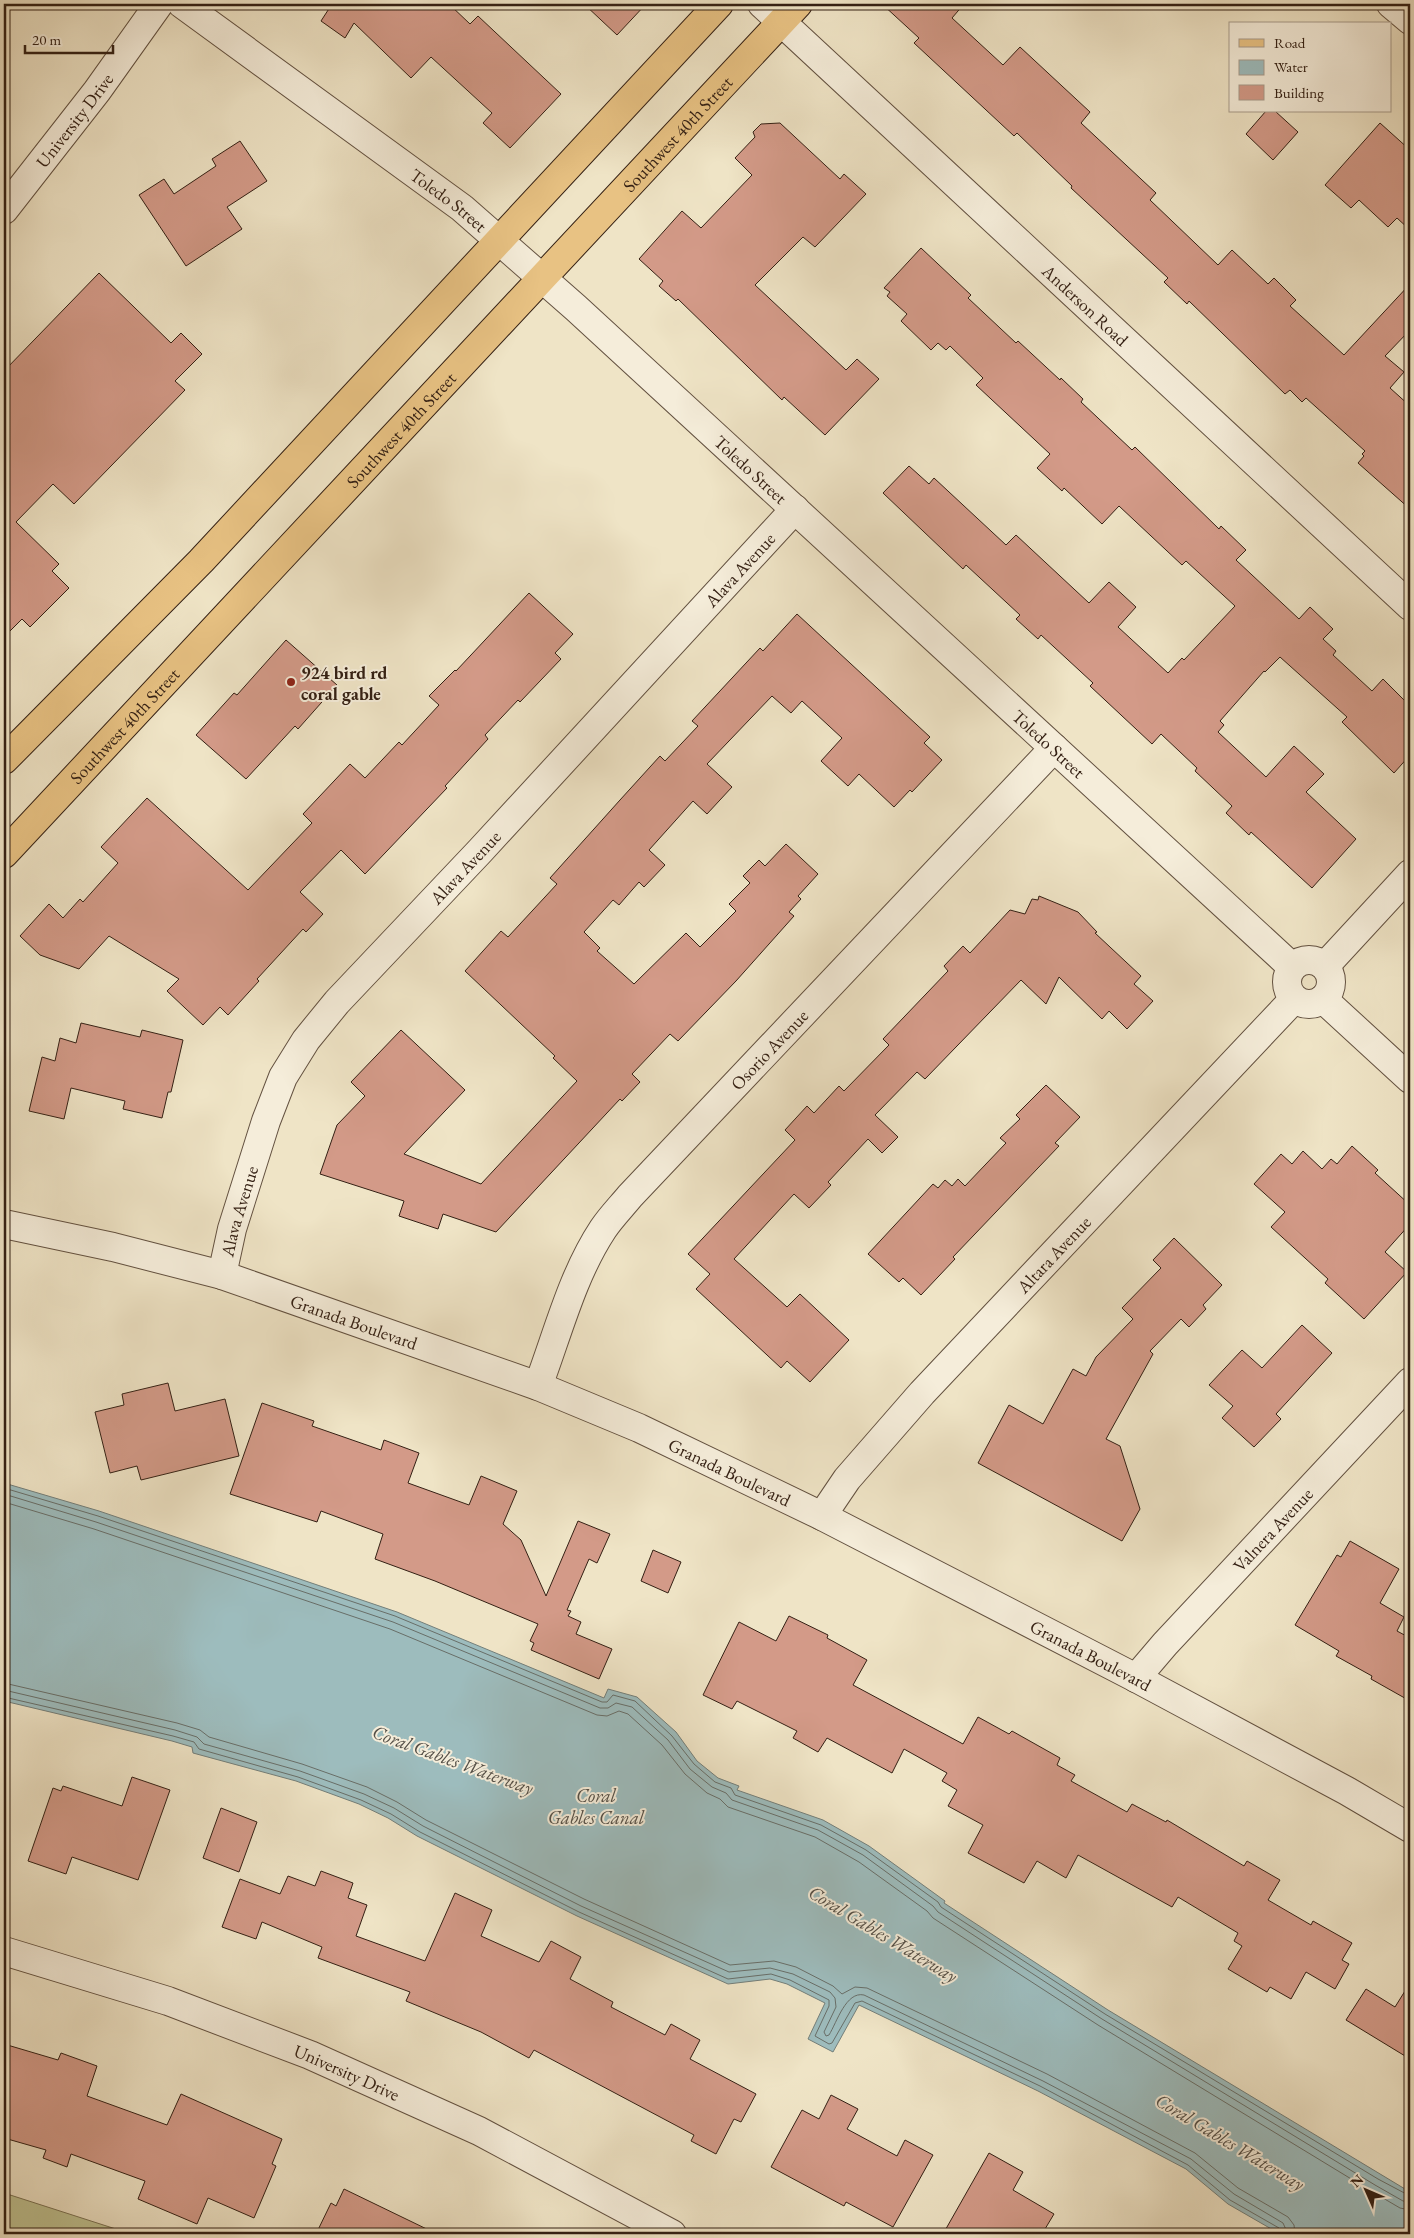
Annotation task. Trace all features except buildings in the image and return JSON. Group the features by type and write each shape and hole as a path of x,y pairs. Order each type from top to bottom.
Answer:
{"main road":[{"path":"4,760 201,560 719,4"},
{"name":"Southwest 40th Street","path":"4,854 543,278 780,10"}],"street":[{"name":"University Drive","path":"4,210 75,121 158,4"},
{"name":"Toledo Street","path":"182,4 462,208 499,239 1292,967"},
{"path":"1391,4 1410,20"},
{"name":"Anderson Road","path":"780,10 1410,606"},
{"name":"Alava Avenue","path":"222,1275 232,1229 266,1122 284,1077 306,1040 336,1002 480,851 795,509"},
{"name":"Osorio Avenue","path":"538,1386 576,1282 588,1254 604,1227 630,1196 1054,748"},
{"path":"1325,966 1410,874"},
{"path":"1305,960 1319,962 1325,966 1331,977 1331,983 1330,989 1323,999 1306,1004 1294,999 1287,987 1287,980 1292,967 1305,960"},
{"name":"Altara Avenue","path":"822,1516 858,1466 922,1393 1294,999"},
{"path":"1323,999 1410,1079"},
{"name":"Granada Boulevard","path":"4,1224 113,1247 222,1275 538,1386 639,1428 822,1516 1136,1678 1339,1787 1410,1828"},
{"name":"Valnera Avenue","path":"1136,1678 1165,1644 1410,1382"},
{"name":"University Drive","path":"4,1951 168,2001 310,2055 479,2130 672,2234"}],"green space":[{"path":"4,2193 122,2231 129,2234 4,2234"}],"water":[{"name":"Coral Gables Canal","path":"4,1483 99,1511 397,1612 604,1698 608,1689 637,1697 676,1732 697,1761 718,1778 739,1786 737,1790 823,1820 869,1846 945,1901 944,1903 1108,2010 1410,2192 1410,2234 1280,2234 1228,2204 1186,2169 1038,2091 859,2005 833,2052 808,2039 825,2003 787,1984 770,1979 728,1984 577,1916 417,1836 388,1818 359,1804 296,1781 193,1753 192,1747 172,1741 4,1701"}],"place":[{"name":"924 bird rd coral gable","path":"291,682"}],"water label":[{"name":"Coral Gables Waterway","path":"453,1760"},
{"name":"Coral Gables Waterway","path":"883,1934"},
{"name":"Coral Gables Waterway","path":"1230,2142"}]}
